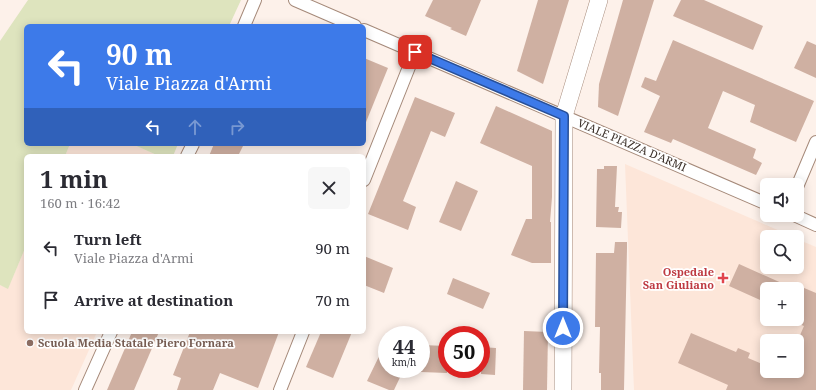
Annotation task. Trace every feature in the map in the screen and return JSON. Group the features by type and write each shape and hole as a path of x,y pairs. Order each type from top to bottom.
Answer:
{"main road":[{"path":"563,390 564,116 598,0"}],"street":[{"path":"245,24 255,0"},
{"path":"295,0 350,24"},
{"name":"VIALE PIAZZA D'ARMI","path":"366,31 760,201"},
{"path":"366,175 415,52"},
{"path":"800,178 816,142"},
{"path":"804,220 816,225"},
{"path":"85,390 110,334"},
{"path":"280,390 302,334"}],"shaded area":[{"path":"69,146 136,146 154,154 66,154"},
{"name":"Ospedale San Giuliano","path":"625,164 778,230 760,230 760,274 804,274 804,242 816,247 816,390 634,390"},
{"name":"Scuola Media Statale Piero Fornara","path":"24,251 24,334 96,334 71,390 0,390 0,285 8,288"}],"green space":[{"path":"28,0 241,0 230,24 24,24 24,146 69,146 66,154 24,154 24,251 8,289 0,285 0,41"},
{"path":"136,146 177,146 174,154 154,154"}],"building":[{"path":"433,0 481,0 466,36 425,16"},
{"path":"538,0 569,0 543,84 517,71"},
{"path":"623,0 654,0 618,116 598,107 599,84"},
{"path":"681,0 704,0 763,26 753,50 673,16"},
{"path":"673,40 814,101 796,142 750,122 755,105 723,91 708,128 756,149 753,158 762,163 756,175 673,139 671,143 644,132 660,96 641,87 645,77 656,81"},
{"path":"807,41 816,45 816,78 794,68"},
{"path":"366,59 388,68 366,122"},
{"path":"415,97 455,113 445,137 431,131 403,201 416,207 408,230 368,214"},
{"path":"496,106 552,131 552,197 550,222 551,263 532,263 511,255 526,219 532,219 532,166 480,143"},
{"path":"213,146 243,146 239,154 210,154"},
{"path":"604,166 617,166 615,207 619,207 618,212 622,212 621,228 596,227 597,169 604,169"},
{"path":"456,181 478,191 461,231 439,222"},
{"path":"615,242 627,242 624,390 601,390 601,373 599,373 600,327 595,327 596,253 614,253"},
{"path":"366,257 393,268 384,293 366,286"},
{"path":"739,264 779,282 760,282 760,300 729,286"},
{"path":"453,278 490,293 483,309 447,294"},
{"path":"804,288 816,293 816,390 726,390 728,385 678,363 691,333 736,352 738,348 750,353 748,358 760,363 760,378 804,378 804,334 800,334 804,326"},
{"path":"524,331 548,332 547,390 523,390"},
{"path":"131,334 158,334 134,390 107,390"},
{"path":"189,334 278,334 258,388 220,373 213,390 177,390 181,378 173,375"},
{"path":"320,334 351,334 333,378 306,367"},
{"path":"430,345 438,346 438,373 430,372"},
{"path":"490,348 496,348 495,375 490,375"},
{"path":"378,358 378,378 400,378 394,390 389,390 367,381"}],"place":[{"name":"Ospedale San Giuliano","path":"723,278"},
{"name":"Scuola Media Statale Piero Fornara","path":"30,343"}],"route":[{"path":"415,52 564,116 563,328"}]}
